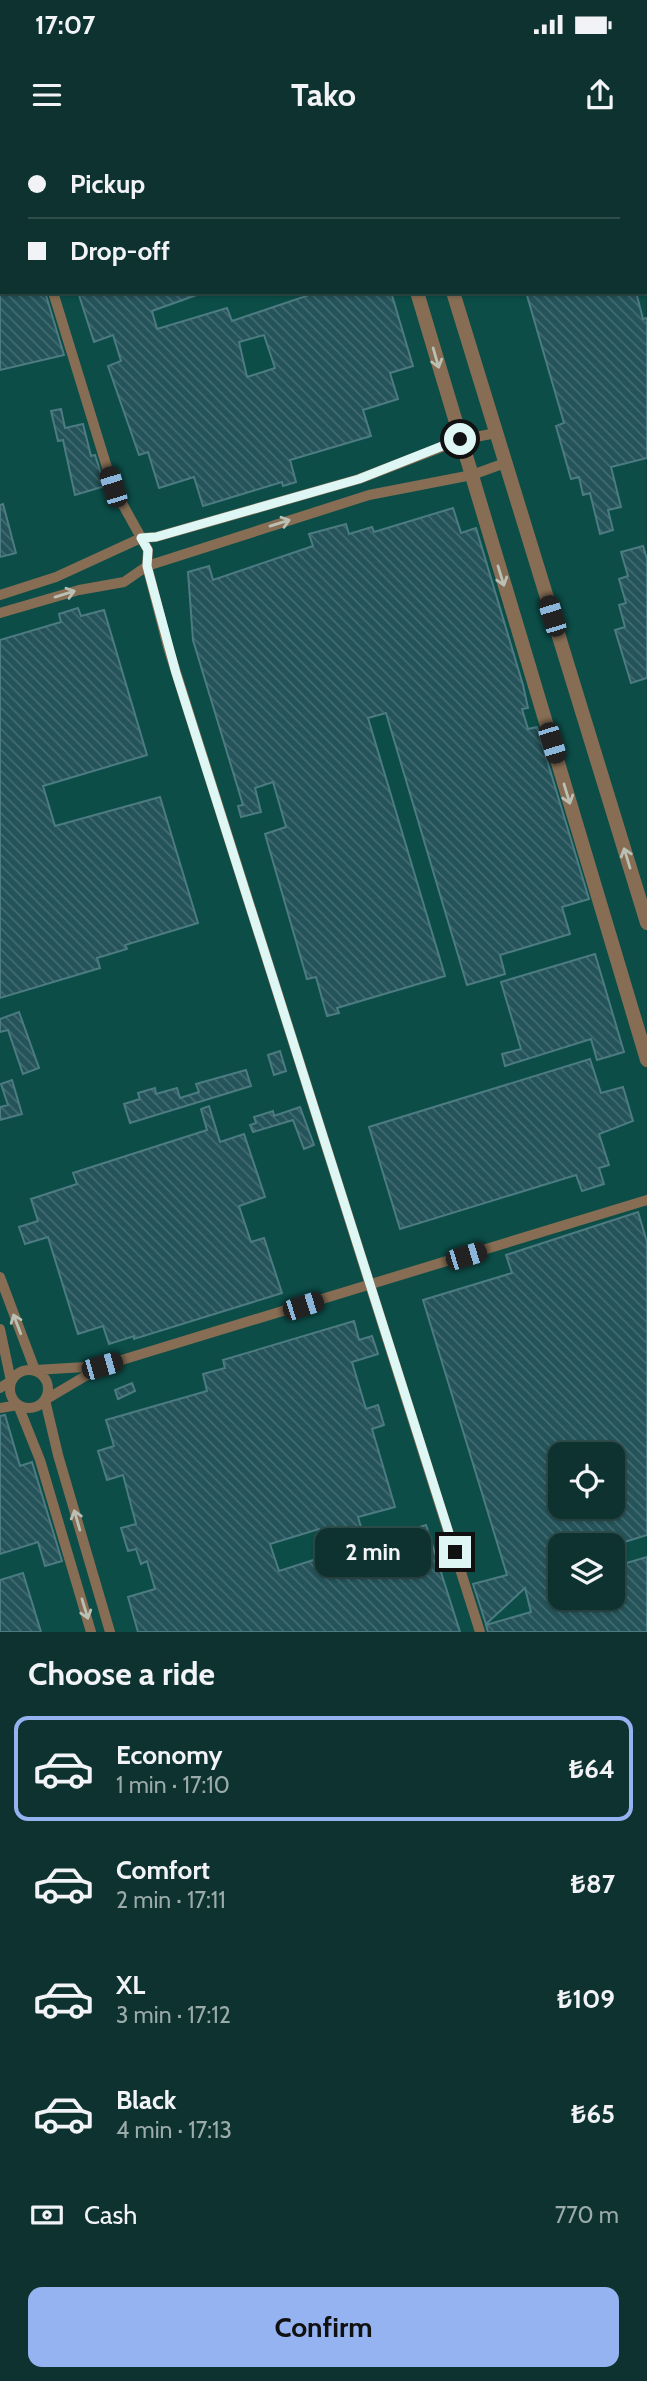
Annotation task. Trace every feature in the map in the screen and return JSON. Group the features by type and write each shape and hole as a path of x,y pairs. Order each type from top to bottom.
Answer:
{"street":[{"path":"54,294 113,487 148,550 147,566 168,647 480,1632"},
{"path":"418,294 647,1060"},
{"path":"454,294 647,923"},
{"path":"0,595 56,577 141,538 156,537 359,479 460,439 496,433"},
{"path":"0,613 79,590 124,582 147,566 369,495 472,475 505,463"},
{"path":"0,1388 22,1370 102,1366 647,1200"},
{"path":"0,1277 35,1370 48,1384 45,1400 58,1455 110,1632"},
{"path":"0,1329 11,1381 10,1393 18,1405 40,1460 92,1632"},
{"path":"0,1408 18,1405 32,1408 102,1366"},
{"path":"71,1566 89,1561"}],"shaded area":[{"path":"0,294 646,294 647,1632 0,1632"}],"building":[{"path":"0,294 46,294 64,355 0,370"},
{"path":"79,294 199,294 152,311 157,329 227,308 232,321 312,294 392,294 413,366 390,373 398,399 363,410 371,436 290,460 296,482 283,486 282,482 203,506 194,477 159,488 148,452 139,455 108,366 121,361 113,335 94,342","holes":["264,335 275,368 247,377 239,342"]},
{"path":"527,294 637,294 643,319 647,318 647,458 611,467 621,507 608,510 613,530 600,534 590,493 583,495 579,477 571,479 556,426 564,423"},
{"path":"61,409 65,428 83,424 91,456 95,455 105,486 75,495 63,440 58,441 51,411"},
{"path":"3,504 16,553 0,557 0,505"},
{"path":"453,508 461,533 476,528 523,685 528,708 522,709 528,729 537,727 589,899 562,907 570,934 500,955 505,974 467,985 386,713 368,718 445,976 337,1008 339,1013 327,1016 316,977 307,979 265,834 286,827 273,782 255,788 261,812 241,817 238,806 243,805 193,640 188,572 209,566 213,580 313,546 309,534 346,524 349,534 372,527 374,532"},
{"path":"643,546 647,559 647,678 631,683 615,630 625,627 619,605 626,603 619,579 628,576 621,552"},
{"path":"78,608 81,616 104,610 147,755 43,786 55,826 160,797 198,923 125,945 127,949 97,958 100,968 0,998 0,640 61,622 59,614"},
{"path":"595,954 624,1052 597,1060 591,1039 505,1066 502,1054 521,1049 501,982"},
{"path":"19,1012 39,1068 23,1074 8,1030 0,1032 0,1019"},
{"path":"280,1051 286,1071 274,1075 268,1055"},
{"path":"590,1059 601,1093 623,1087 633,1121 599,1134 609,1165 599,1168 604,1184 582,1191 576,1175 400,1229 369,1127"},
{"path":"246,1070 251,1086 130,1123 124,1104 140,1099 138,1093 155,1088 156,1094 177,1088 180,1098 199,1092 196,1084"},
{"path":"12,1080 22,1114 0,1120 0,1107 8,1105 1,1084"},
{"path":"209,1106 220,1142 244,1134 265,1197 239,1206 251,1242 264,1238 282,1293 134,1339 134,1336 109,1344 103,1326 78,1334 48,1237 25,1244 19,1227 38,1221 31,1199 77,1184 73,1173 207,1130 201,1109"},
{"path":"300,1107 314,1145 304,1149 293,1120 253,1132 250,1125 256,1123 254,1117 273,1111 274,1116"},
{"path":"638,1212 647,1242 647,1535 625,1542 625,1533 548,1533 548,1610 625,1610 625,1563 647,1557 647,1632 488,1632 486,1625 531,1612 525,1588 486,1624 473,1584 507,1575 423,1300 512,1273 506,1255"},
{"path":"354,1321 359,1340 372,1336 378,1354 352,1362 366,1409 378,1405 384,1425 372,1429 395,1507 358,1517 366,1544 426,1525 460,1632 138,1632 128,1597 155,1589 147,1561 141,1564 136,1549 128,1551 121,1528 136,1524 123,1475 107,1480 98,1451 114,1446 106,1420 207,1391 203,1374 225,1368 223,1360","holes":["319,1529 326,1556 279,1571 270,1544"]},
{"path":"132,1383 135,1391 118,1399 115,1390"},
{"path":"5,1415 20,1466 32,1462 62,1561 45,1566 38,1542 0,1554 0,1416"},
{"path":"23,1573 41,1632 0,1632 0,1580"}],"route":[{"path":"455,1552 176,673 147,566 148,550 141,538 156,537 359,479 460,439"}]}
